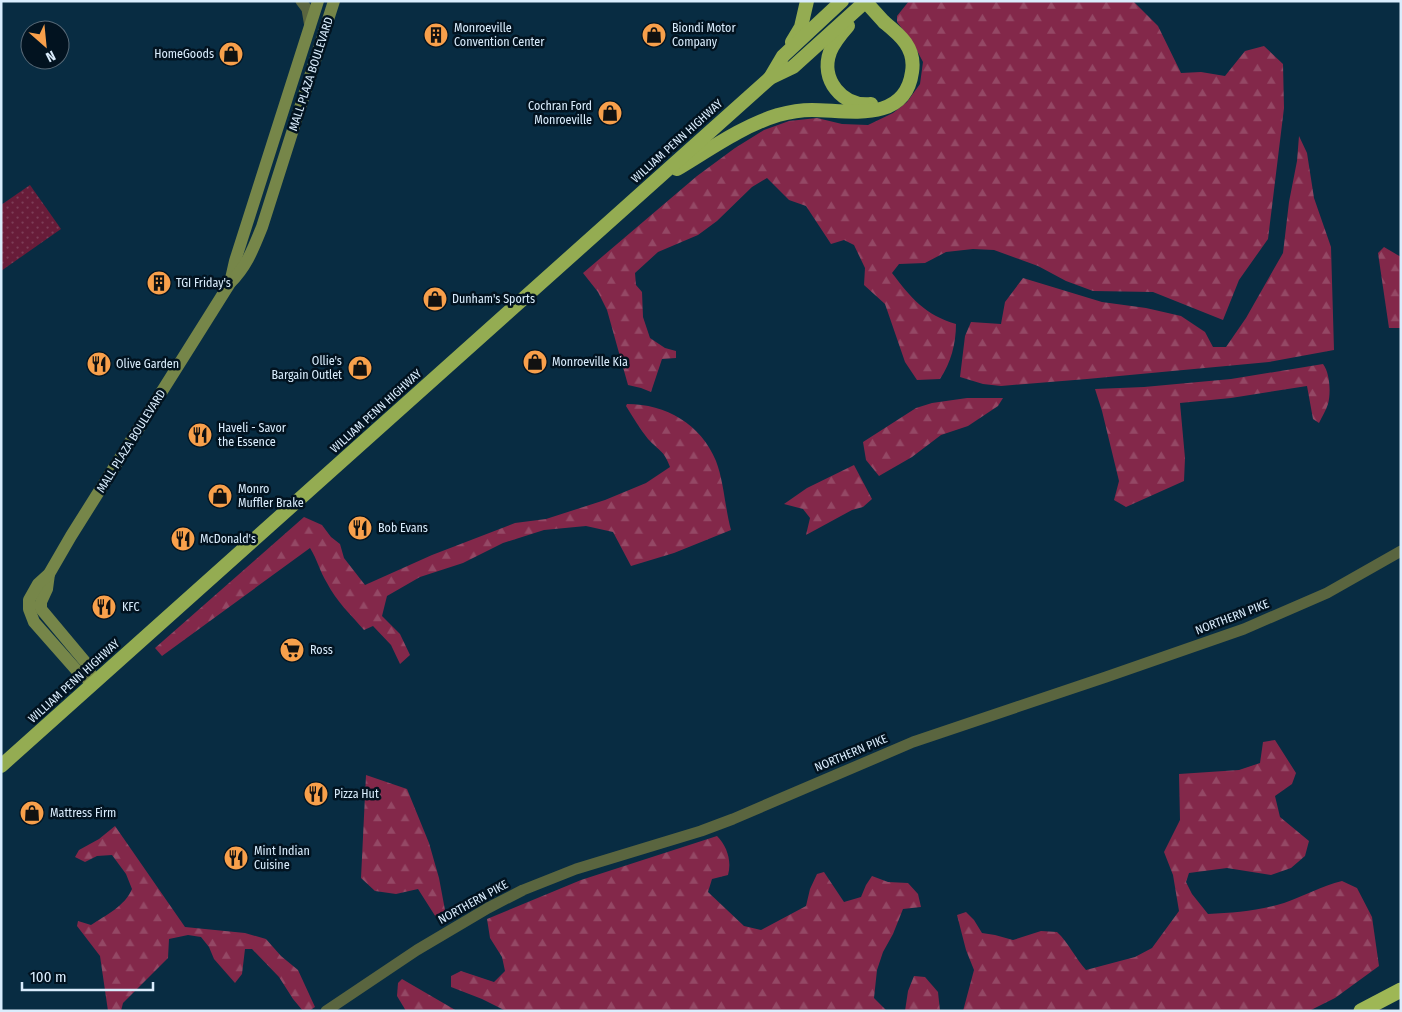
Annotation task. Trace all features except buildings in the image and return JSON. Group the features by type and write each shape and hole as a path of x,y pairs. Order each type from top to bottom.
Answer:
{"highway":[{"path":"783,56 800,27 807,1"},
{"name":"WILLIAM PENN HIGHWAY","path":"770,78 783,56 842,1"},
{"path":"649,186 772,116 805,110 870,112 883,109 894,103 901,97 909,85 913,70 912,58 903,38 884,22 866,1 834,43 828,62 828,73 833,86 851,102 865,104 884,100 895,92 903,78 904,55 884,22"},
{"name":"WILLIAM PENN HIGHWAY","path":"1,766 770,78 793,67 866,1"},
{"path":"1361,1011 1401,990"}],"main road":[{"name":"MALL PLAZA BOULEVARD","path":"230,283 318,1"},
{"name":"MALL PLAZA BOULEVARD","path":"94,683 87,664 41,609 41,602 47,589 49,574 230,283 242,272 249,259 262,227 334,1"}],"street":[{"path":"301,1 307,9 310,27"},
{"name":"NORTHERN PIKE","path":"326,1011 417,950 488,908 523,890 576,869 700,832 912,742 1244,629 1327,593 1401,551"}],"green space":[{"path":"909,1 1133,1 1158,26 1181,73 1201,72 1225,76 1245,51 1264,46 1283,64 1284,108 1268,239 1239,280 1223,320 1153,292 1093,291 1066,281 1038,266 994,250 973,249 946,252 925,263 899,264 892,273 906,290 927,310 956,324 952,353 940,379 917,380 905,362 885,304 864,285 865,268 854,245 844,240 831,244 806,206 789,200 767,178 752,187 717,221 698,235 658,252 635,273 636,285 642,292 643,317 650,338 665,348 676,351 676,358 662,359 651,392 628,385 607,310 598,292 583,273 697,176 735,148 764,130 789,121 817,118 842,124 868,125 893,113 907,102 920,84 923,62 913,43 897,22 897,16"},
{"path":"1299,136 1307,153 1314,198 1331,247 1334,350 1269,362 1001,386 983,384 960,377 965,336 971,322 1001,324 1005,302 1023,278 1102,302 1146,308 1181,316 1205,332 1213,347 1226,347 1246,318 1283,253"},
{"path":"1384,247 1401,257 1401,328 1389,328 1378,253"},
{"path":"1323,364 1329,383 1329,399 1319,423 1313,419 1307,386 1231,398 1180,403 1185,458 1184,481 1126,507 1114,500 1119,481 1095,389 1144,387 1231,379"},
{"path":"967,398 1003,398 998,406 968,426 941,435 912,457 879,476 866,460 863,442 916,408 932,403"},
{"path":"627,404 641,405 668,412 692,427 701,436 719,469 731,530 674,553 631,566 613,532 586,526 544,530 503,543 463,563 420,577 387,596 382,616 400,634 410,655 400,664 391,645 373,626 364,630 339,602 310,548 162,656 155,648 304,517 322,525 331,537 340,544 344,558 365,585 432,555 515,523 546,519 605,500 646,483 670,467 663,454 642,431 626,406"},
{"path":"854,465 872,499 863,507 852,510 806,535 810,518 803,509 784,504 807,488"},
{"path":"1275,740 1296,773 1292,784 1275,796 1280,817 1309,841 1305,856 1291,868 1271,875 1227,868 1189,873 1186,882 1192,894 1208,914 1246,911 1274,906 1342,881 1357,888 1372,917 1379,966 1335,998 1309,1011 963,1011 974,970 966,950 957,915 966,912 974,920 982,933 1013,940 1041,931 1057,932 1086,970 1135,957 1152,948 1179,911 1173,875 1164,852 1180,820 1179,774 1239,770 1260,763 1263,742"},
{"path":"366,775 407,789 429,843 439,878 445,910 439,922 418,889 396,894 375,891 361,878"},
{"path":"115,826 185,927 245,933 266,939 281,956 298,970 315,1007 309,1011 303,1011 279,977 252,949 245,949 242,974 235,983 214,959 209,947 201,937 188,935 169,939 168,958 123,1003 121,1011 108,1011 100,956 77,926 78,921 91,925 109,914 125,900 132,889 126,874 112,855 97,856 85,862 75,857 79,850 99,839"},
{"path":"717,836 724,844 728,854 729,870 728,875 712,879 708,892 744,926 761,930 806,906 810,889 817,874 824,872 844,902 861,897 872,876 888,882 908,883 918,894 921,907 903,909 883,952 877,970 874,998 887,1011 506,1011 451,987 451,976 461,971 494,982 505,971 502,957 490,938 487,919 581,880"},
{"path":"914,976 925,977 938,992 940,1011 905,1011 908,991"},
{"path":"402,979 457,1011 406,1011 397,996 398,983"}],"shaded area":[{"path":"30,185 61,229 1,271 1,205"}],"place":[{"name":"Monroeville Convention Center","path":"436,35"},
{"name":"Biondi Motor Company","path":"654,35"},
{"name":"HomeGoods","path":"231,54"},
{"name":"Cochran Ford Monroeville","path":"610,113"},
{"name":"TGI Friday's","path":"159,283"},
{"name":"Dunham's Sports","path":"435,299"},
{"name":"Monroeville Kia","path":"535,362"},
{"name":"Olive Garden","path":"99,364"},
{"name":"Ollie's Bargain Outlet","path":"360,368"},
{"name":"Haveli - Savor the Essence","path":"200,435"},
{"name":"Monro Muffler Brake","path":"220,496"},
{"name":"Bob Evans","path":"360,528"},
{"name":"McDonald's","path":"183,539"},
{"name":"KFC","path":"104,607"},
{"name":"Ross","path":"292,650"},
{"name":"Pizza Hut","path":"316,794"},
{"name":"Mattress Firm","path":"32,813"},
{"name":"Mint Indian Cuisine","path":"236,858"}]}
